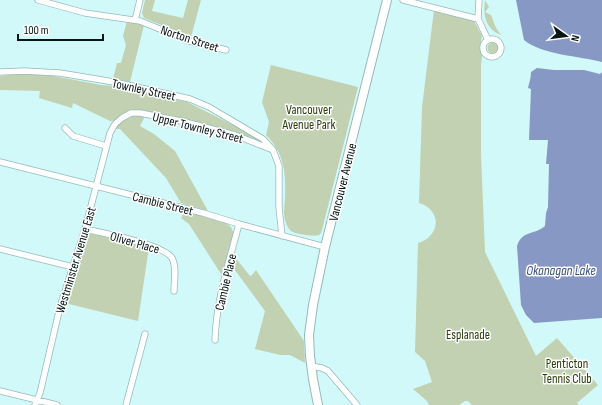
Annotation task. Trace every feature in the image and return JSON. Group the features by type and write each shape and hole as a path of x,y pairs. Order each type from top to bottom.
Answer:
{"street":[{"name":"Norton Street","path":"38,0 85,13 140,20 189,41 226,50"},
{"path":"135,20 140,0"},
{"name":"Vancouver Avenue","path":"318,405 311,366 310,327 312,305 387,0"},
{"path":"403,0 478,18"},
{"path":"479,0 478,18 488,40"},
{"name":"Townley Street","path":"0,72 24,71 60,73 114,82 190,99 209,107 263,139 273,150"},
{"name":"Upper Townley Street","path":"122,118 131,113 140,113 235,135 273,150"},
{"name":"Westminster Avenue East","path":"36,402 60,307 97,187 106,146 114,124 122,118"},
{"path":"65,128 73,136 106,146"},
{"path":"273,150 279,166 279,208 282,236"},
{"name":"Cambie Street","path":"0,162 204,213 282,236 326,247"},
{"name":"Cambie Place","path":"214,340 215,325 239,224"},
{"name":"Oliver Place","path":"85,229 150,245 168,253 174,263 174,291"},
{"path":"0,249 73,267"},
{"path":"126,405 145,334"},
{"path":"311,366 328,371 357,405"},
{"path":"0,391 36,402 57,405"}],"green space":[{"path":"145,0 155,0 152,11 183,18 188,0 201,0 191,37 144,18 142,13"},
{"path":"485,0 489,7 485,12 491,15 496,28 501,35 491,29 486,21 484,11"},
{"name":"Esplanade","path":"434,10 474,21 482,36 480,48 482,56 481,155 485,252 536,356 557,338 598,385 577,403 579,405 472,405 468,401 465,401 459,405 429,405 427,401 413,389 432,382 425,361 415,352 418,243 429,237 433,232 436,222 433,212 425,205 419,203 422,107"},
{"path":"127,21 144,25 130,82 113,79 117,63 121,63 126,45 123,36"},
{"path":"491,43 495,43 497,44 497,52 491,53 488,50 488,46"},
{"name":"Vancouver Avenue Park","path":"271,65 358,87 321,234 317,236 293,232 286,224 284,211 285,181 283,165 281,157 266,135 269,122 262,102"},
{"path":"16,74 48,75 101,85 116,86 187,102 259,138 264,142 263,144 250,138 129,112 113,121 110,121 73,103 72,108 39,98 40,91 0,90 0,76"},
{"path":"136,115 145,116 140,126 154,134 175,151 208,211 181,203 166,178 120,129 116,129 114,131 123,120"},
{"path":"185,211 226,223 231,227 234,234 223,277 189,224 181,218"},
{"path":"90,234 96,234 149,247 138,321 65,303 87,236"},
{"path":"235,257 250,276 256,270 304,341 305,363 290,355 280,355 255,349 265,311 232,266"}],"water":[{"path":"516,0 602,0 602,62 551,52 532,45 524,40"},
{"name":"Okanagan Lake","path":"537,68 554,70 584,70 600,74 602,72 602,318 534,323 526,315 521,305 517,246 522,237 545,226 548,207 549,164 546,164 548,140 529,140 531,89 528,88 531,72"}],"park label":[{"name":"Penticton Tennis Club","path":"567,370"}]}
